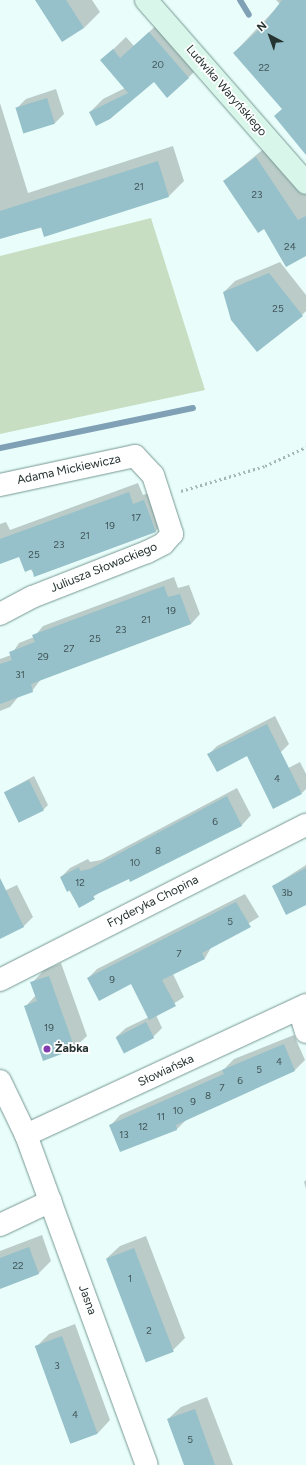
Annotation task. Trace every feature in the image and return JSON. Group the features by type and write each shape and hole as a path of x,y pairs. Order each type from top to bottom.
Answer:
{"main road":[{"name":"Ludwika Waryńskiego","path":"146,0 306,183"}],"street":[{"name":"Adama Mickiewicza","path":"0,485 135,456 153,476 162,499"},
{"name":"Juliusza Słowackiego","path":"0,614 32,597 163,544 172,534 162,499"},
{"name":"Fryderyka Chopina","path":"0,980 306,825"},
{"path":"303,1007 306,1032"},
{"name":"Słowiańska","path":"26,1135 303,1007"},
{"name":"Jasna","path":"0,1081 26,1135 147,1465"},
{"path":"0,1225 51,1201"}],"path":[{"path":"162,499 265,466 306,447"}],"green space":[{"path":"151,218 205,390 0,434 0,256"}],"building":[{"path":"35,0 66,0 84,28 62,42"},
{"path":"282,0 306,0 306,155 274,116 282,109 233,53 261,28"},
{"path":"149,32 189,78 167,98 154,82 110,119 96,126 89,112 128,93 100,60 113,49 120,58"},
{"path":"47,98 55,124 23,133 15,108"},
{"path":"256,157 298,220 306,216 306,256 286,267 264,229 258,233 223,181"},
{"path":"158,161 169,197 44,237 41,227 0,239 0,211"},
{"path":"269,273 303,316 257,352 231,320 223,292"},
{"path":"129,492 133,504 144,500 156,532 34,577 32,569 25,572 19,557 0,564 0,539"},
{"path":"164,586 168,597 180,594 191,624 31,684 33,692 0,704 0,664 12,660 9,652 35,642 32,635"},
{"path":"267,724 302,794 273,809 247,756 217,772 207,754"},
{"path":"29,780 44,811 19,823 4,792"},
{"path":"227,796 242,826 130,882 129,879 93,896 95,899 79,908 70,890 67,892 60,877 79,867 80,871 90,869"},
{"path":"306,868 306,905 286,915 272,886"},
{"path":"0,878 24,927 0,939"},
{"path":"236,902 251,927 202,953 205,959 162,980 176,1006 149,1020 131,984 99,1001 87,978"},
{"path":"49,976 75,1049 43,1061 24,1006 37,1001 30,982"},
{"path":"146,1022 154,1038 124,1053 116,1037"},
{"path":"284,1044 295,1071 176,1125 177,1130 120,1152 109,1125 224,1074 222,1070"},
{"path":"29,1247 39,1274 0,1289 0,1258"},
{"path":"134,1248 174,1352 146,1362 106,1259"},
{"path":"62,1336 98,1434 70,1444 35,1346"},
{"path":"195,1409 215,1465 184,1465 167,1419"}],"waterway":[{"path":"240,0 249,15"},
{"path":"0,448 193,408"}],"place":[{"name":"Żabka","path":"47,1049"}]}
